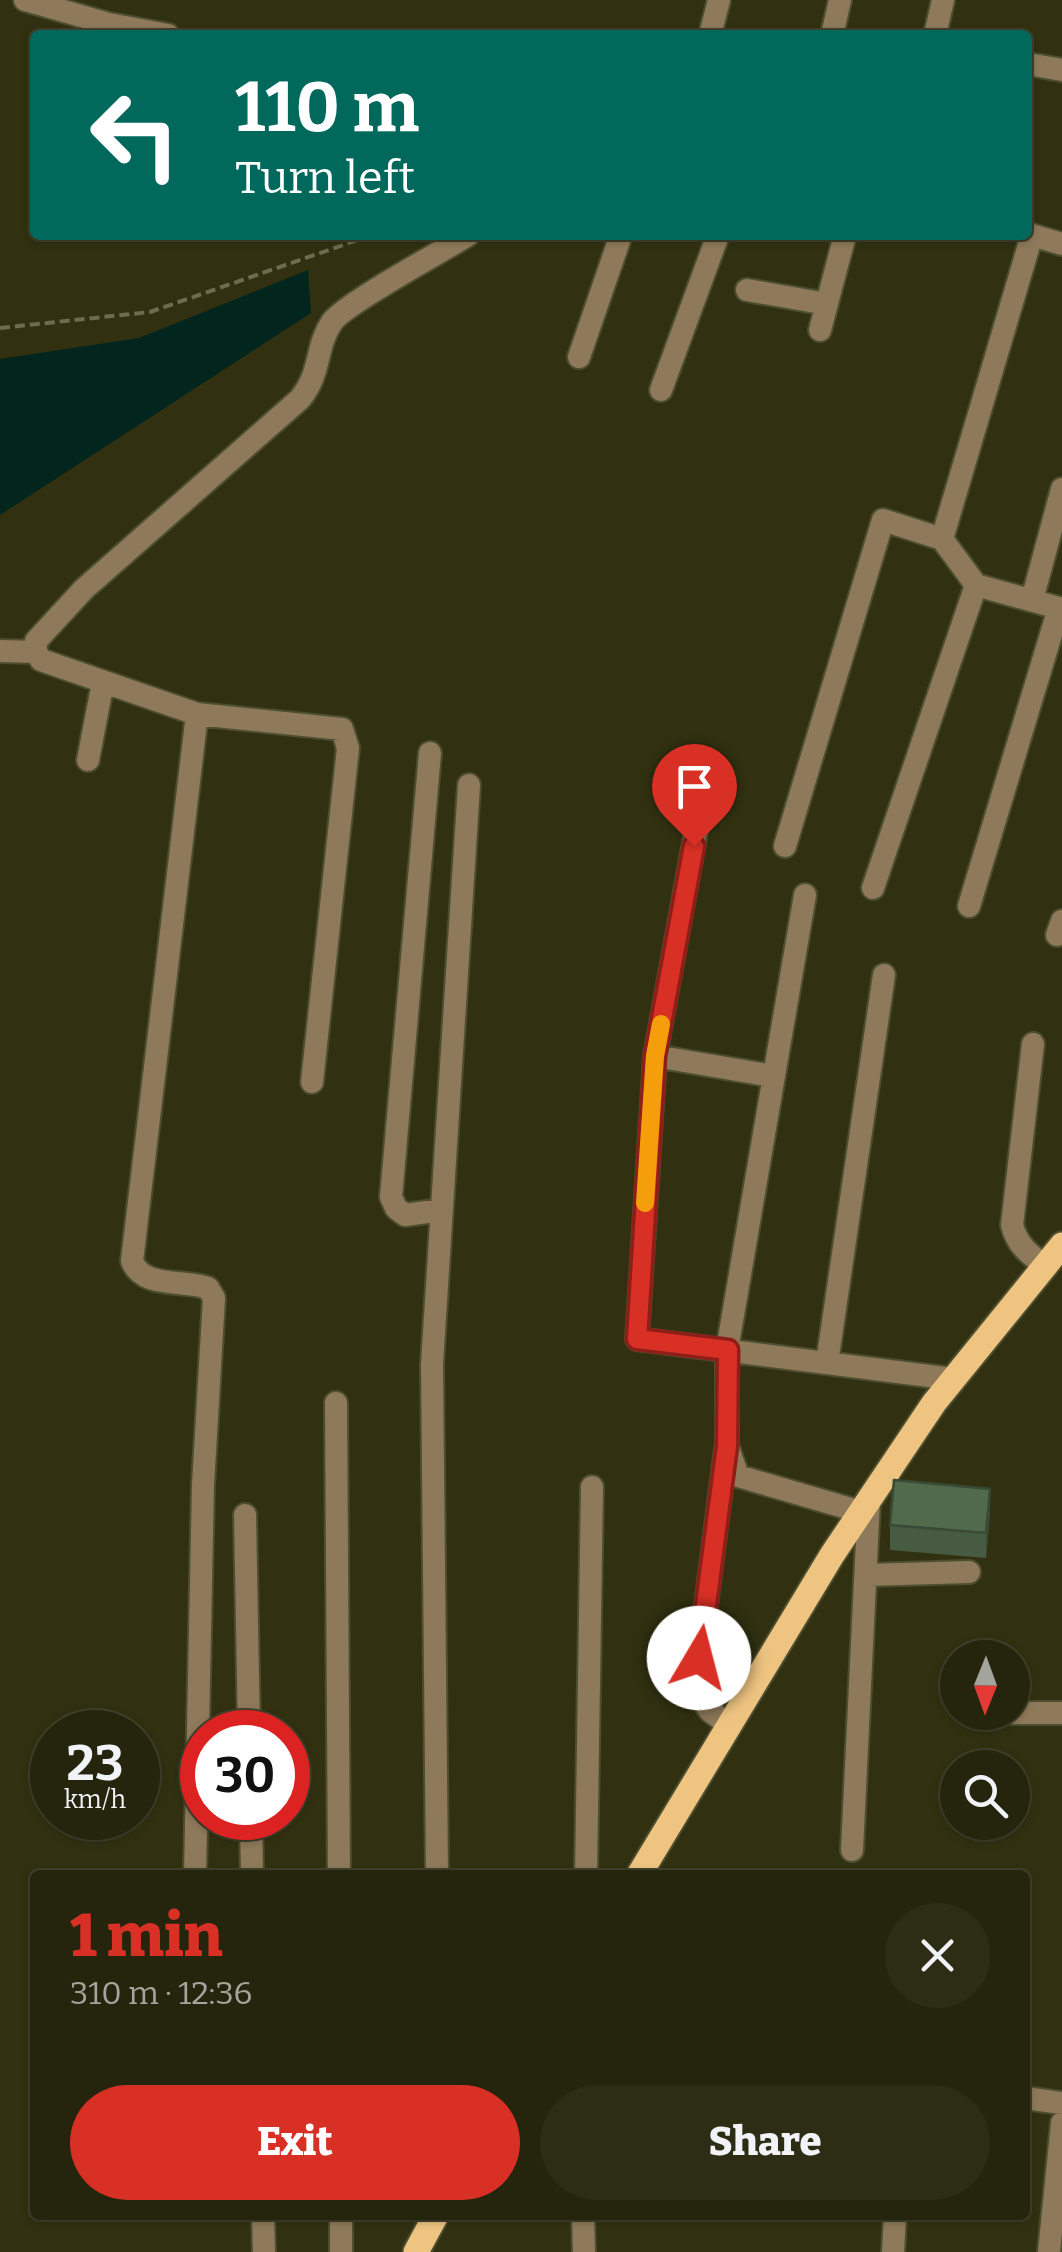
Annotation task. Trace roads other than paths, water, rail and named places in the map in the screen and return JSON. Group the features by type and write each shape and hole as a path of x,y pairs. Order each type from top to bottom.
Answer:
{"main road":[{"path":"643,1870 728,1724 865,1506 953,1379 1062,1245"},
{"path":"416,2252 433,2220"}],"street":[{"path":"711,30 719,0"},
{"path":"833,30 840,0"},
{"path":"935,30 943,0"},
{"path":"34,1 141,30"},
{"path":"1032,65 1062,70"},
{"path":"1032,236 1062,244"},
{"path":"312,1082 348,748 342,730 197,714 41,660 36,641 84,589 300,400 318,371 323,342 336,317 460,240"},
{"path":"579,357 619,240"},
{"path":"662,390 716,240"},
{"path":"820,330 844,240"},
{"path":"942,539 1029,240"},
{"path":"746,290 827,304"},
{"path":"1032,600 1062,489"},
{"path":"785,846 883,520 942,539 976,584 1061,608 968,906"},
{"path":"872,888 976,584"},
{"path":"0,651 36,652"},
{"path":"88,760 103,682"},
{"path":"194,1870 203,1485 214,1298 208,1288 196,1283 146,1278 132,1261 197,714"},
{"path":"430,753 391,1197 405,1215 440,1210"},
{"path":"437,1870 432,1377 468,785"},
{"path":"700,810 655,1056 637,1339 953,1379"},
{"path":"728,1724 710,1711 694,1691 727,1446 728,1350 805,895"},
{"path":"827,1363 884,975"},
{"path":"1033,1044 1012,1225 1025,1251 1045,1266"},
{"path":"655,1056 773,1076"},
{"path":"336,1404 339,1870"},
{"path":"727,1446 738,1476 865,1506 866,1575 852,1850"},
{"path":"586,1870 592,1487"},
{"path":"245,1514 249,1710"},
{"path":"866,1575 969,1572"},
{"path":"1030,1713 1062,1713"},
{"path":"251,1840 252,1870"},
{"path":"1030,2099 1062,2103"},
{"path":"1049,2252 1062,2123"},
{"path":"263,2220 264,2252"},
{"path":"341,2220 341,2252"},
{"path":"583,2220 584,2252"},
{"path":"893,2252 896,2220"}],"water":[{"path":"308,270 311,313 0,515 0,359 139,338"}]}
